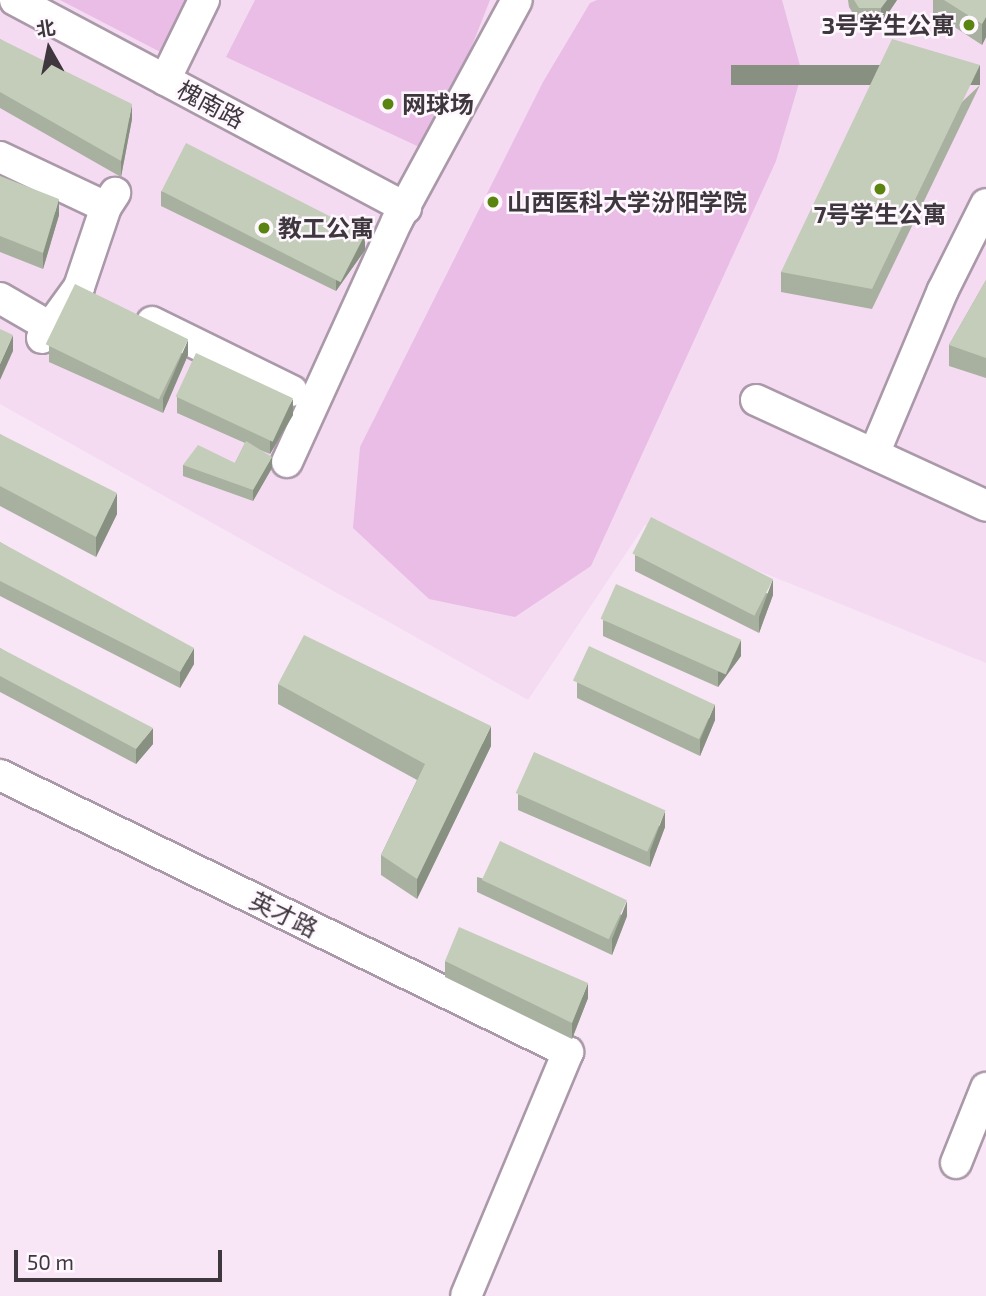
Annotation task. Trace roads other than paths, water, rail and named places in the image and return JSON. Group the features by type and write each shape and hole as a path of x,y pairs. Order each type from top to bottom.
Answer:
{"street":[{"name":"槐南路","path":"15,0 407,208"},
{"path":"164,80 204,0"},
{"path":"286,462 407,208 517,0"},
{"path":"0,157 111,200 104,299"},
{"path":"874,454 943,290 986,204"},
{"path":"0,298 46,333 104,299"},
{"path":"104,299 292,391"},
{"path":"756,400 986,506"},
{"name":"英才路","path":"0,775 568,1052 466,1296"},
{"path":"956,1163 986,1088"}],"place":[{"name":"3号学生公寓","path":"969,25"},
{"name":"网球场","path":"388,104"},
{"name":"7号学生公寓","path":"880,189"},
{"name":"山西医科大学汾阳学院","path":"493,202"},
{"name":"教工公寓","path":"264,228"}]}
